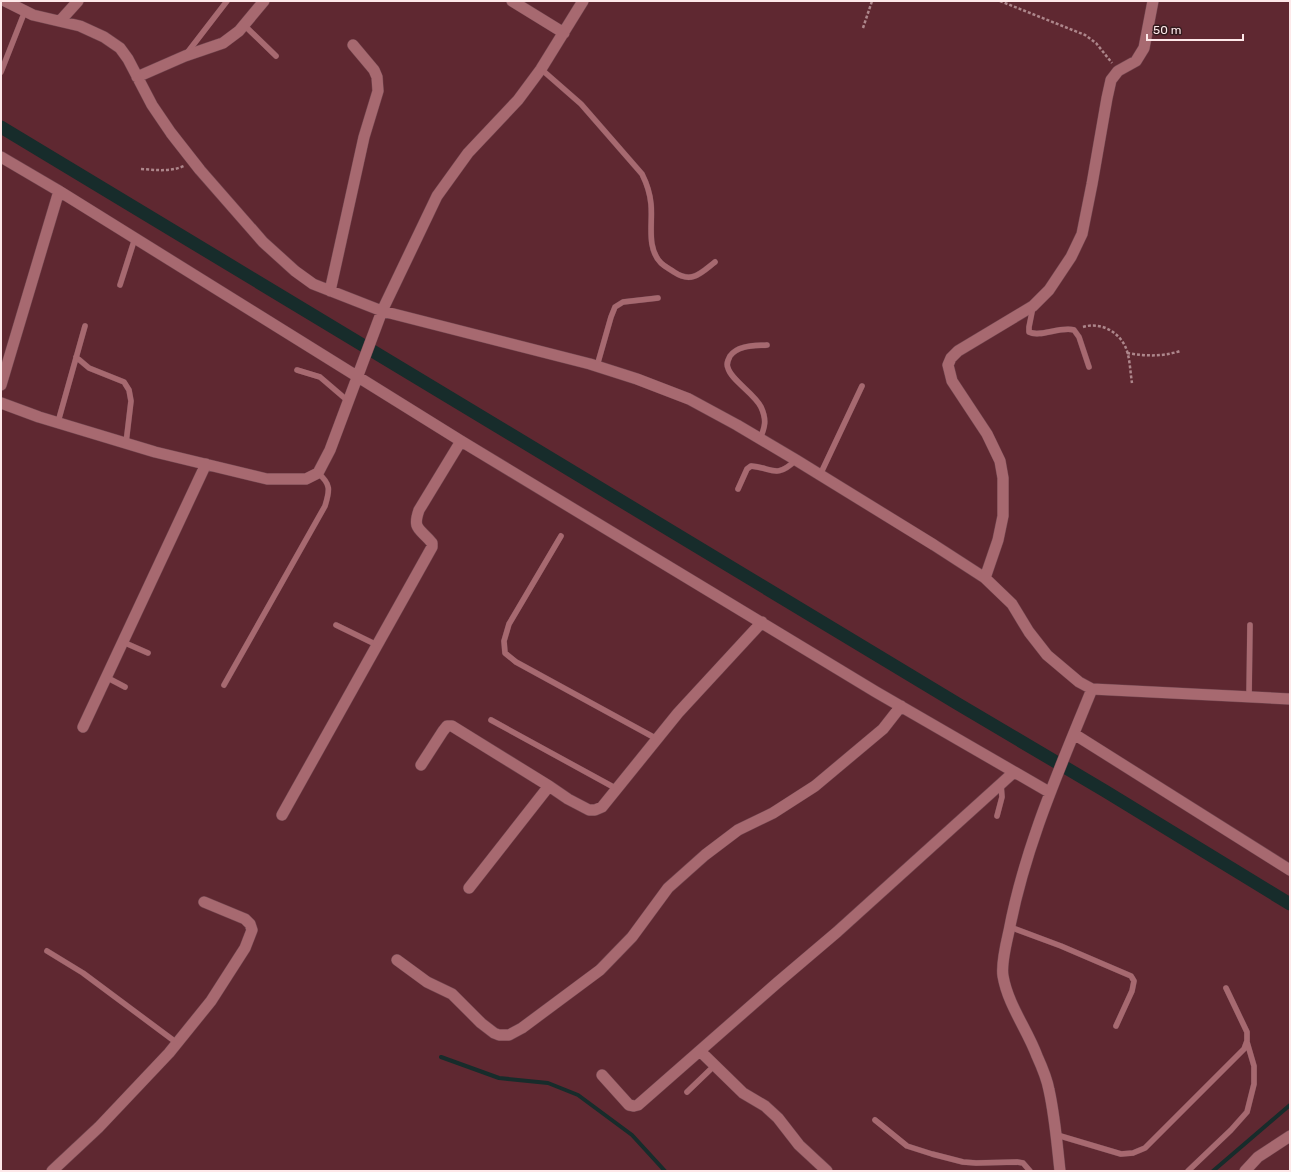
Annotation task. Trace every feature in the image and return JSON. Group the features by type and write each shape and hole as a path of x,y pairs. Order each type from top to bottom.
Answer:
{"street":[{"path":"5,1 33,15 86,28 104,37 120,48 159,116 171,134 193,161 263,242 295,271 313,284 382,311 597,366 637,379 689,399 796,460 985,578 1012,604 1029,632 1047,655 1079,682 1092,689 1290,699"},
{"path":"60,21 78,1"},
{"path":"137,77 185,56 223,43 239,31 264,1"},
{"path":"512,1 564,33"},
{"path":"1,403 126,443 267,479 306,480 318,473 330,450 382,311 437,196 468,153 518,100 541,69 583,1"},
{"path":"985,578 998,540 1003,516 1003,478 1000,461 987,434 952,381 948,365 951,358 958,351 1033,306 1049,290 1071,257 1082,234 1106,98 1112,80 1118,71 1136,61 1144,48 1153,1"},
{"path":"330,291 356,169 378,91 377,77 374,70 353,45"},
{"path":"1,157 59,191 461,441 901,706 1050,792"},
{"path":"1,385 59,191"},
{"path":"282,815 432,547 432,543 416,526 415,521 419,510 461,441"},
{"path":"83,727 206,464"},
{"path":"421,765 443,731 447,726 452,726 568,799 589,810 595,810 602,807 678,713 762,622"},
{"path":"1060,1171 1049,1089 1037,1055 1008,995 1002,974 1015,900 1032,841 1055,778 1092,689"},
{"path":"397,960 427,982 452,994 494,1034 509,1035 522,1028 600,970 632,937 668,888 705,855 738,830 773,813 815,786 883,729 901,706"},
{"path":"1074,734 1290,870"},
{"path":"602,1075 629,1104 634,1106 638,1105 837,932 1014,772"},
{"path":"468,888 549,786"},
{"path":"52,1171 99,1127 177,1043 211,1000 245,948 252,930 246,919 204,902"},
{"path":"700,1051 743,1093 765,1106 778,1118 799,1145 827,1171"},
{"path":"1244,1171 1258,1157 1290,1136"}],"lane":[{"path":"185,56 227,1"},
{"path":"1,72 25,11"},
{"path":"244,25 276,56"},
{"path":"541,69 581,104 642,174 648,185 651,203 653,250 661,263 677,274 688,278 697,276 715,262"},
{"path":"120,285 135,238"},
{"path":"597,366 615,307 623,302 658,298"},
{"path":"1033,306 1029,332 1032,334 1067,328 1074,330 1079,337 1089,367"},
{"path":"58,422 85,326"},
{"path":"760,439 766,426 761,406 731,373 728,368 728,361 734,352 745,346 767,345"},
{"path":"76,357 89,368 124,382 129,390 131,402 126,443"},
{"path":"297,370 320,377 348,401"},
{"path":"820,475 862,386"},
{"path":"738,489 747,469 751,466 780,472 787,469 796,460"},
{"path":"224,685 325,506 329,494 329,487 326,480 318,473"},
{"path":"561,536 509,624 504,641 505,653 516,662 657,739"},
{"path":"336,625 377,645"},
{"path":"1249,697 1250,625"},
{"path":"123,642 148,653"},
{"path":"106,677 125,687"},
{"path":"491,720 617,788"},
{"path":"997,816 1002,797 1001,784"},
{"path":"1010,927 1061,946 1131,976 1134,981 1132,991 1116,1026"},
{"path":"47,951 83,973 177,1043"},
{"path":"1188,1171 1231,1130 1246,1112 1254,1084 1254,1066 1247,1041 1247,1032 1226,988"},
{"path":"1056,1135 1121,1154 1133,1153 1145,1148 1244,1049 1247,1041"},
{"path":"687,1092 715,1065"},
{"path":"875,1120 907,1146 963,1162 1023,1163 1030,1171"}],"path":[{"path":"863,28 872,1"},
{"path":"1000,1 1085,35 1096,43 1118,71"},
{"path":"141,169 165,171 176,169 193,161"},
{"path":"1074,330 1088,326 1100,326 1112,330 1125,345 1132,383"},
{"path":"1127,353 1147,356 1161,356 1180,351"}],"waterway":[{"path":"1,127 958,704 1105,791 1290,904"},
{"path":"441,1057 499,1078 548,1083 578,1095 632,1135 665,1171"},
{"path":"1213,1171 1290,1105"}]}
